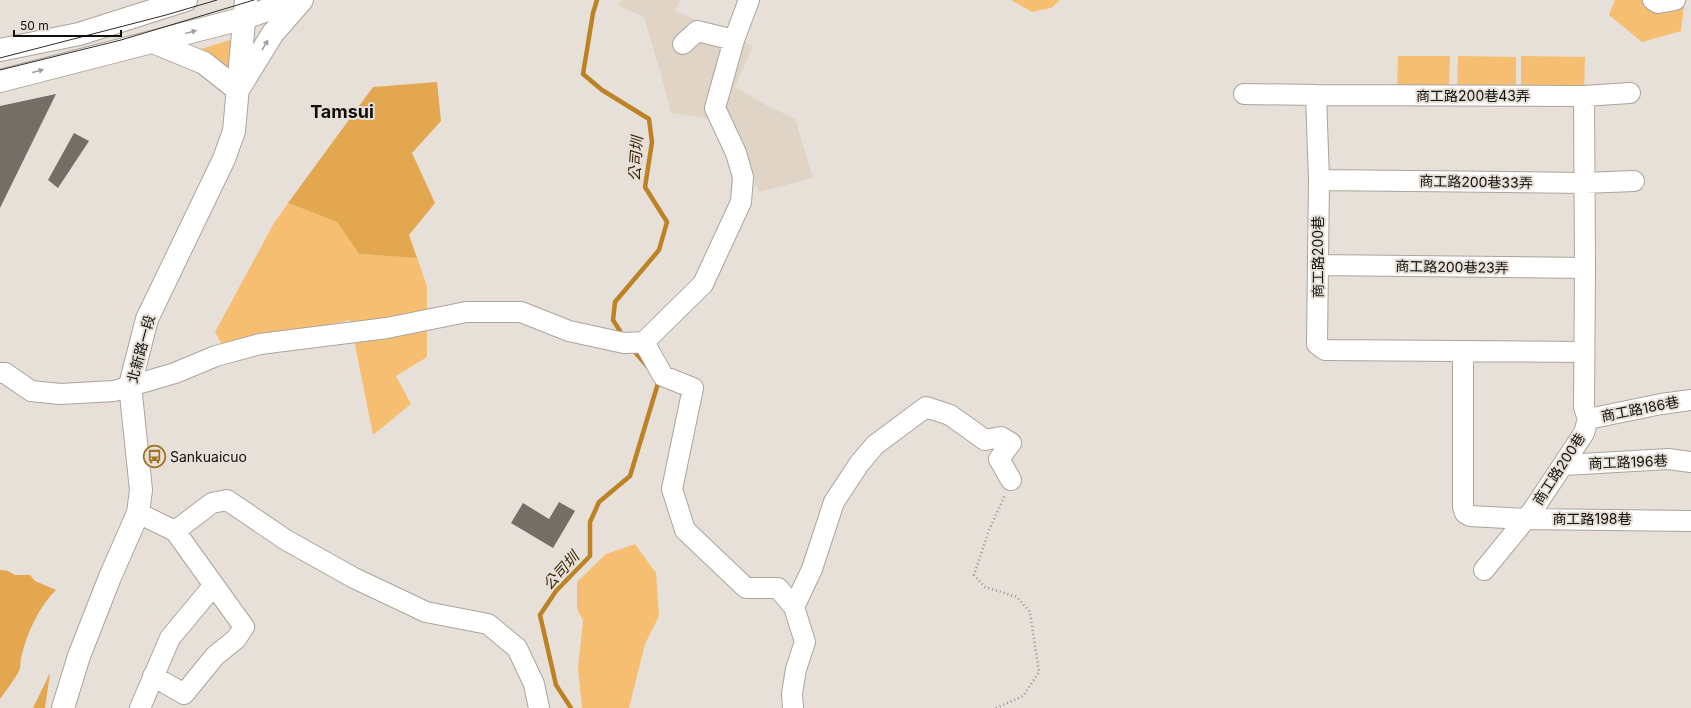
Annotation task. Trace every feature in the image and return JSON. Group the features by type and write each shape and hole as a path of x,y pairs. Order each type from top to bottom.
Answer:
{"main road":[{"path":"0,50 79,34 186,0"},
{"path":"0,81 153,42 246,9 294,0"},
{"path":"153,42 204,63 238,90 273,33 302,0"},
{"name":"北新路一段","path":"63,708 80,656 107,584 138,513 141,490 130,386 147,319 224,159 234,131 246,9"}],"street":[{"path":"0,373 5,373 31,391 60,394 114,391 176,373 216,356 260,344 387,328 466,312 521,312 570,331 624,343 644,342 703,284 741,202 743,177 736,153 715,108 734,40 749,0"},
{"path":"1653,0 1658,3 1675,0"},
{"path":"683,44 697,31 734,40"},
{"name":"商工路200巷43弄","path":"1316,95 1584,96 1630,92"},
{"path":"1244,94 1316,95"},
{"name":"商工路200巷","path":"1316,95 1319,180 1317,344 1322,349 1463,352 1584,352"},
{"name":"商工路200巷","path":"1484,570 1533,510 1565,465 1584,433 1588,419 1584,407 1586,268 1584,96"},
{"name":"商工路200巷33弄","path":"1319,180 1584,183 1634,181"},
{"name":"商工路200巷23弄","path":"1318,265 1586,268"},
{"path":"644,342 663,376 692,388 672,489 686,530 746,588 778,588 794,607 805,642 796,668 792,694 793,708"},
{"name":"商工路198巷","path":"1463,352 1464,513 1470,516 1525,519 1691,521"},
{"name":"商工路186巷","path":"1588,419 1661,404 1691,400"},
{"path":"794,607 812,569 834,502 859,464 875,445 926,407 950,415 985,440 1002,437 1011,443 999,459 1012,480"},
{"name":"商工路196巷","path":"1565,465 1668,460 1691,462"},
{"path":"175,531 212,503 228,500 286,540 354,578 426,612 488,624 517,648 534,684 539,708"},
{"path":"138,513 175,531 244,627 236,639 216,656 184,694 154,676"},
{"path":"140,708 170,638 214,585"}],"path":[{"path":"996,708 1022,696 1039,672 1030,612 1017,597 985,587 974,575 989,530 1012,480"}],"shaded area":[{"path":"621,0 681,0 674,10 753,46 735,87 764,104 795,119 813,178 759,192 722,121 671,113 644,17 619,6"},
{"path":"1011,0 1060,0 1051,8 1032,12"},
{"path":"1615,0 1685,0 1681,31 1642,42 1609,15"},
{"path":"230,40 235,43 233,76 223,65 201,49"},
{"path":"1398,56 1450,56 1449,90 1397,90"},
{"path":"1458,56 1516,57 1516,91 1457,91"},
{"path":"1521,56 1585,57 1584,92 1521,91"},
{"path":"437,82 441,121 412,153 435,203 409,235 417,258 359,254 337,222 288,203 373,87"},
{"path":"288,203 337,222 359,254 417,258 427,286 427,357 396,376 411,404 373,435 350,320 224,348 215,332 274,223"},
{"path":"635,544 656,573 659,616 645,644 629,708 582,708 578,668 583,621 577,608 577,582 606,554"},
{"path":"0,570 8,571 15,575 30,575 35,581 56,590 34,621 23,649 19,671 0,699"},
{"path":"50,673 45,708 33,708"}],"building":[{"path":"56,94 0,208 0,106"},
{"path":"74,133 89,141 58,188 48,180"},
{"path":"559,502 575,511 553,548 511,523 523,503 549,519"}],"waterway":[{"name":"公司圳","path":"597,0 593,13 583,74 602,90 649,119 652,142 645,187 667,222 659,250 615,302 613,320 620,331"},
{"name":"公司圳","path":"634,351 648,367"},
{"name":"公司圳","path":"571,708 556,685 540,615 556,591 590,556 590,522 599,502 630,476 659,380"}],"tram line":[{"path":"0,58 166,15 217,0"},
{"path":"0,70 121,40 254,0"}],"place":[{"name":"Sankuaicuo","path":"154,457"}],"district":[{"name":"Tamsui","path":"342,112"}]}
